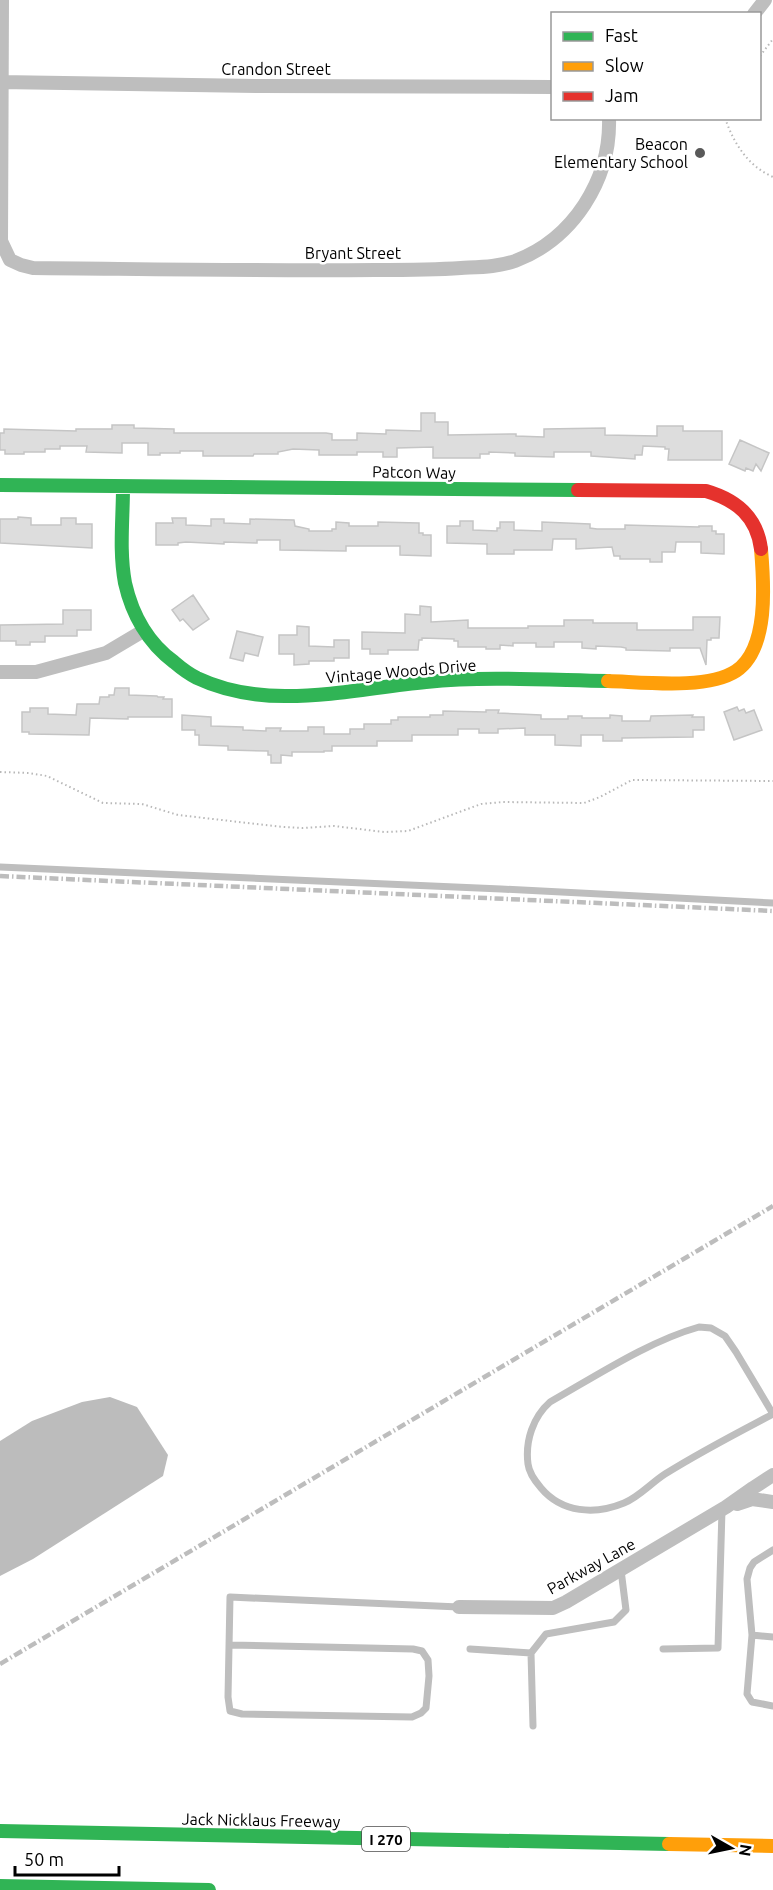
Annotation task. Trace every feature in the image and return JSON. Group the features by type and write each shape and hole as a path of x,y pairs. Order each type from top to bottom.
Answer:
{"main road":[{"name":"Patcon Way","path":"0,485 706,491 721,495 747,513 760,543 761,585"},
{"name":"Vintage Woods Drive","path":"123,487 125,580 143,631 173,663 195,678 240,694 323,695 434,681 710,681 734,672 742,666 751,653 759,635 761,585"},
{"name":"Jack Nicklaus Freeway","path":"0,1831 773,1846"},
{"path":"0,1887 209,1890"}],"street":[{"path":"1,82 2,0"},
{"path":"756,12 765,0"},
{"name":"Crandon Street","path":"1,82 551,87"},
{"name":"Bryant Street","path":"1,82 1,241 10,260 21,266 33,268 438,270 488,267 514,262 534,253 555,239 572,223 594,190 606,155 609,120"},
{"path":"0,672 36,672 106,653 143,631"},
{"name":"Parkway Lane","path":"459,1607 554,1608 724,1509 773,1476"},
{"name":"Parkway Lane","path":"724,1509 752,1499 773,1502"}],"lane":[{"path":"0,867 773,903"},
{"path":"699,1327 711,1328 724,1336 773,1414 688,1460 626,1502 600,1510 565,1507 548,1497 532,1478 528,1465 531,1431 540,1410 550,1402 646,1349 684,1331 699,1327"},
{"path":"663,1649 718,1648 724,1509"},
{"path":"773,1550 754,1562 750,1568 747,1588 752,1635 747,1694 752,1702 773,1706"},
{"path":"533,1726 531,1653 546,1634 614,1622 626,1610 621,1570"},
{"path":"229,1646 422,1651 428,1660 426,1708 422,1713 412,1717 242,1714 230,1711 228,1697 229,1646 230,1597 459,1607"},
{"path":"752,1635 773,1637"},
{"path":"470,1648 531,1653"}],"path":[{"path":"761,54 773,39"},
{"path":"726,120 730,133 747,160 773,177"},
{"path":"0,772 47,776 103,803 137,803 178,815 283,827 334,826 384,832 408,831 481,804 584,803 632,780 773,781"}],"shaded area":[{"path":"110,1397 137,1407 168,1455 163,1476 33,1559 0,1576 0,1441 32,1421 82,1402"}],"building":[{"path":"421,413 435,413 435,422 448,422 448,435 516,434 516,436 544,437 544,429 605,428 605,435 657,436 657,426 683,426 683,431 722,431 722,460 668,460 669,449 643,446 642,455 635,455 635,459 591,456 591,452 554,452 554,457 515,456 515,453 489,452 489,454 480,454 480,458 433,458 433,447 397,448 397,457 383,457 383,452 319,455 319,450 293,449 278,452 278,454 254,454 253,456 203,456 203,451 148,455 148,443 122,443 122,453 86,452 87,446 60,446 60,449 45,449 45,452 24,452 24,454 5,454 5,450 0,450 0,433 4,433 4,429 76,431 76,429 112,429 112,425 174,429 174,433 326,433 332,434 332,440 357,440 357,433 386,434 386,430 421,431"},
{"path":"740,440 769,453 761,471 756,464 753,471 746,468 745,471 729,464"},
{"path":"18,517 31,518 31,525 61,525 61,518 76,518 76,524 92,524 92,548 0,543 0,519 18,519"},
{"path":"172,518 186,518 186,525 211,526 211,519 224,519 224,523 250,524 250,519 294,520 295,526 309,529 309,531 332,531 336,529 336,522 349,523 349,526 378,526 378,522 419,523 419,533 431,535 431,556 400,555 400,546 346,546 346,551 280,550 280,540 257,540 257,543 186,542 178,543 178,545 156,545 156,523 173,523"},
{"path":"460,521 473,521 473,530 497,531 497,528 500,528 500,522 514,522 514,530 542,531 542,522 590,524 590,528 597,529 625,529 625,525 712,526 712,531 716,531 716,534 724,534 724,554 701,553 701,542 676,542 675,552 662,552 662,562 650,562 650,559 620,559 620,556 614,556 612,547 576,549 576,539 553,539 552,550 514,550 514,554 487,554 487,544 447,543 447,526 460,526"},
{"path":"193,595 209,619 193,630 183,619 180,621 172,610"},
{"path":"420,606 431,607 431,622 468,620 468,628 564,626 564,620 593,620 593,623 637,623 637,630 693,630 693,617 720,617 719,638 707,640 706,665 700,648 670,648 670,651 626,650 621,647 596,646 596,649 582,648 582,642 554,642 554,647 536,647 536,643 513,643 513,646 500,645 500,649 486,649 486,647 458,647 458,641 454,639 422,638 419,640 418,650 388,650 388,654 370,654 370,649 362,649 362,632 405,633 405,614 420,615"},
{"path":"63,610 91,610 91,630 77,630 77,636 45,636 45,642 30,642 30,645 16,645 16,641 0,641 0,625 63,624"},
{"path":"297,626 309,627 309,646 334,647 334,640 349,640 349,658 334,658 334,661 309,661 309,664 294,665 294,654 279,654 279,635 297,635"},
{"path":"237,631 263,637 258,656 245,653 243,661 230,658"},
{"path":"115,688 129,688 129,695 172,699 172,717 90,718 89,735 22,732 22,712 30,712 30,708 48,708 48,714 76,715 77,704 99,704 100,697 114,695"},
{"path":"737,707 739,711 744,709 746,713 754,710 762,730 734,740 724,712"},
{"path":"486,710 499,710 498,713 541,715 541,719 568,719 568,716 610,718 610,715 622,716 622,721 650,721 651,716 693,715 692,717 704,717 704,730 693,730 693,737 622,738 622,741 603,741 603,735 581,735 581,746 555,745 555,735 525,735 525,728 498,729 498,733 479,733 479,729 458,729 458,735 412,735 412,741 377,741 377,746 332,746 332,751 292,752 292,756 281,755 281,763 271,763 271,755 268,755 268,751 228,750 228,746 199,745 199,735 195,735 195,730 182,730 182,715 211,717 211,726 243,727 243,730 266,731 266,728 281,728 280,731 308,731 308,727 324,727 324,734 350,734 350,729 364,729 364,724 391,724 391,720 398,720 398,717 430,717 430,715 443,715 443,711 486,712"}],"railway":[{"path":"0,876 773,911"},
{"path":"0,1664 773,1206"}],"traffic: fast":[{"path":"0,485 578,490"},
{"path":"123,487 122,559 125,583 132,606 142,627 156,646 197,678 224,688 252,694 281,696 339,693 449,680 608,681"},
{"path":"0,1831 669,1844"},
{"path":"0,1886 209,1890"}],"traffic: slow":[{"path":"608,681 692,683 724,677 736,671 747,661 759,632 763,597 761,549"},
{"path":"669,1844 773,1846"}],"traffic: jam":[{"path":"578,490 706,491 727,499 744,511 755,528 761,549"}],"place":[{"name":"Beacon Elementary School","path":"700,153"}]}
